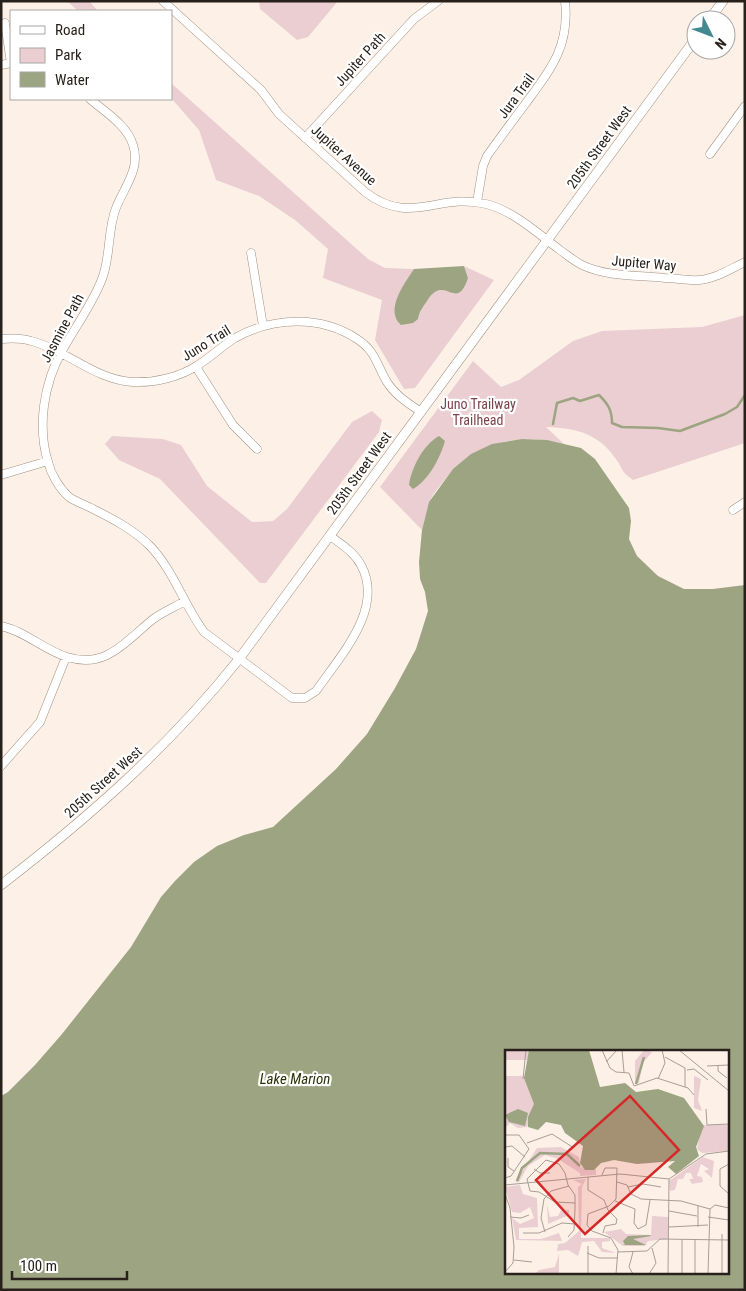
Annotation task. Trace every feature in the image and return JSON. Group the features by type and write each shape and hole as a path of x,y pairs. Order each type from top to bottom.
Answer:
{"street":[{"name":"Jupiter Avenue","path":"163,1 261,90 279,114 365,192 378,201 404,209 454,201 477,202 509,213 547,240"},
{"name":"Jupiter Path","path":"305,138 414,19 438,1"},
{"name":"Jura Trail","path":"477,202 483,166 487,156 549,72 558,55 566,29 565,1"},
{"path":"5,23 10,56"},
{"name":"205th Street West","path":"1,885 100,805 143,766 199,707 239,660 686,52"},
{"name":"Jasmine Path","path":"91,100 123,127 130,137 134,148 135,168 115,212 111,227 109,255 101,282 60,353 50,379 44,407 43,436 48,461 56,481 70,497 119,522 149,545 168,568 196,622 204,632 292,698 305,698 316,691 361,625 368,600 368,581 361,564 350,551 330,536"},
{"path":"710,154 745,106"},
{"name":"Jupiter Way","path":"547,240 582,265 603,272 698,280 714,277 745,262"},
{"path":"251,253 263,326"},
{"name":"Juno Trail","path":"1,338 31,340 105,375 132,382 166,380 196,367 234,339 263,326 301,321 319,323 348,334 369,349 377,359 387,382 395,392 421,412"},
{"path":"196,367 233,426 257,449"},
{"path":"1,475 48,461"},
{"path":"733,510 745,502"},
{"path":"1,626 12,628 66,657 88,661 110,655 154,619 185,601"},
{"path":"1,766 40,722 66,657"}],"green space":[{"path":"67,1 89,1 97,10 77,10"},
{"path":"259,1 338,1 308,37 297,40 260,9"},
{"path":"172,84 368,259 385,268 414,269 394,307 419,314 428,298 436,291 447,291 454,294 468,278 464,266 494,280 415,388 404,389 375,340 382,300 323,278 328,249 295,220 259,196 216,180 199,130 172,99"},
{"name":"Juno Trailway Trailhead","path":"745,315 745,443 633,480 624,472 611,452 596,439 578,431 546,427 564,444 529,439 513,440 482,449 455,468 433,495 422,530 380,487 473,361 501,387 519,380 573,341 602,331 702,327"},
{"path":"372,411 382,420 379,432 266,583 260,583 160,479 119,460 105,444 112,436 163,439 181,445 207,486 252,522 273,521 287,509 352,422"}],"water":[{"path":"464,266 468,278 464,288 459,293 439,290 433,293 421,310 418,319 413,323 401,325 396,319 395,304 401,289 414,269"},
{"path":"439,436 445,441 437,461 424,480 413,489 409,485 416,464 423,451"},
{"name":"Lake Marion","path":"522,439 547,440 581,448 595,459 629,508 631,521 629,539 637,556 658,576 684,589 713,589 745,585 745,1290 1,1290 1,1096 8,1092 35,1065 62,1034 131,947 161,897 194,862 217,846 244,835 273,827 336,769 367,734 416,649 428,611 425,592 420,579 419,562 422,530 429,502 453,469 471,454 492,444"}],"waterway":[{"path":"553,424 557,403 573,398 580,401 599,395 609,408 612,423 622,427 680,431 725,414 737,407 745,395"}]}
